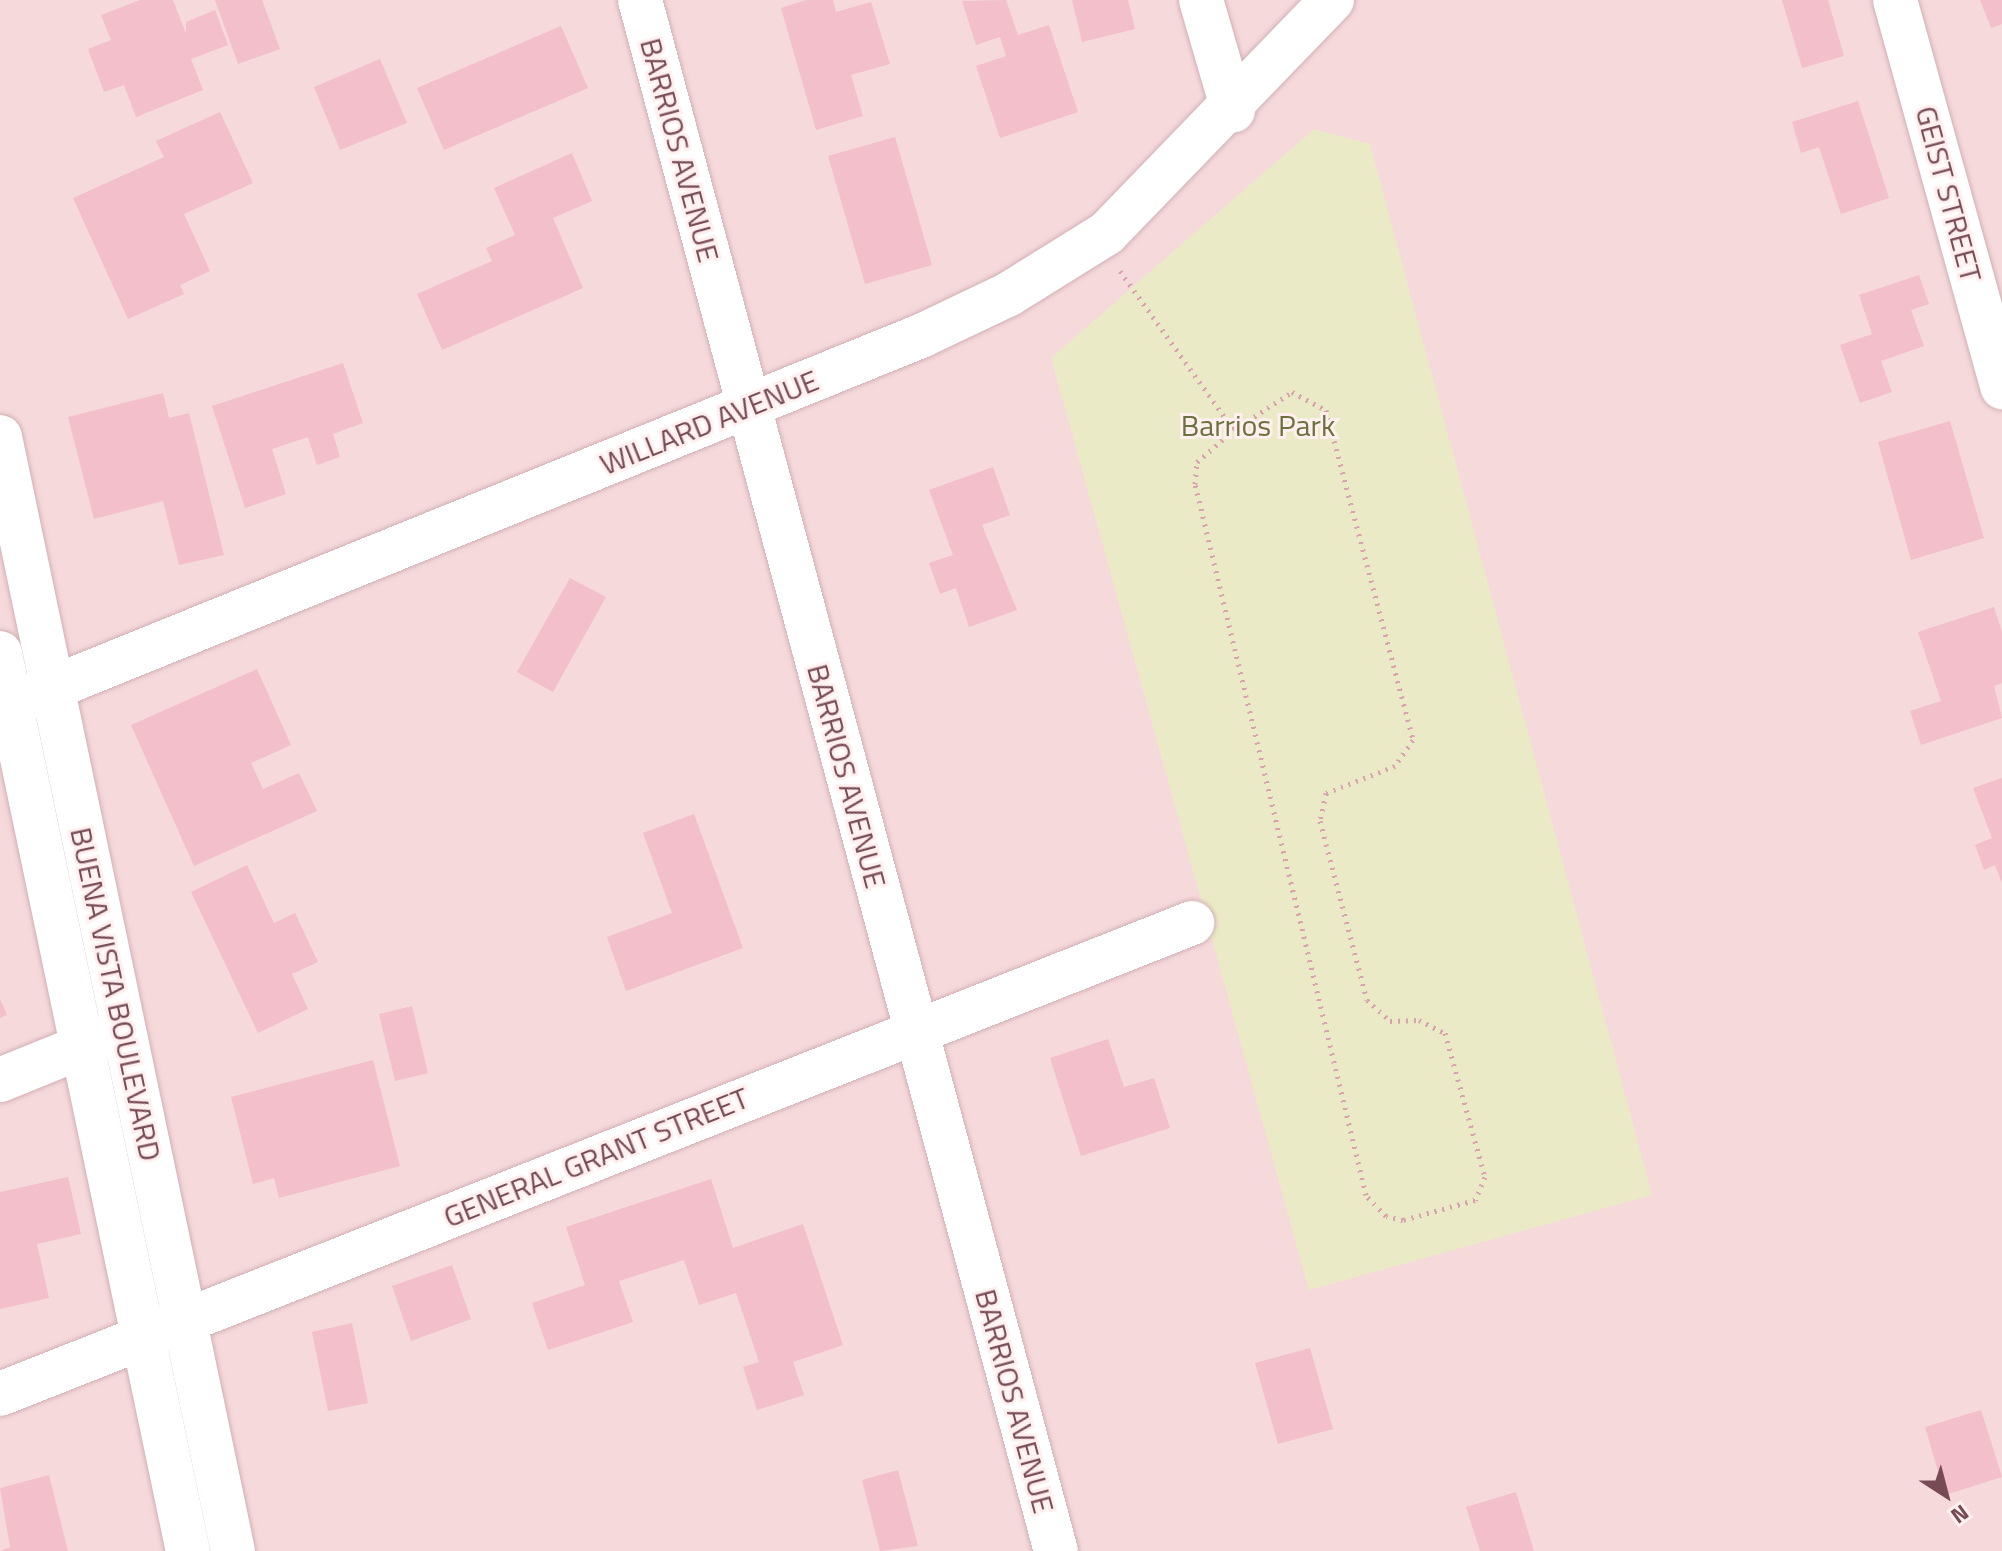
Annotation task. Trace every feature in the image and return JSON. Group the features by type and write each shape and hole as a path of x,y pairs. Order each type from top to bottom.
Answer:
{"street":[{"name":"BARRIOS AVENUE","path":"640,0 1056,1551"},
{"path":"1201,0 1233,110"},
{"name":"WILLARD AVENUE","path":"5,707 54,692 921,336 1098,241 1233,110 1332,0"},
{"name":"GEIST STREET","path":"1895,0 2002,387"},
{"name":"BUENA VISTA BOULEVARD","path":"0,437 233,1551"},
{"name":"BUENA VISTA BOULEVARD","path":"0,653 5,707 83,1047 188,1551"},
{"name":"GENERAL GRANT STREET","path":"0,1394 1192,923"},
{"path":"0,1080 124,1030"}],"path":[{"path":"1098,241 1234,430"},
{"path":"1292,392 1326,410 1413,740 1395,766 1337,784 1318,806 1367,1000 1390,1021 1419,1020 1445,1033 1485,1177 1475,1200 1403,1220 1386,1216 1366,1195 1195,484 1197,462 1234,430 1292,392"}],"shaded area":[{"path":"0,0 2002,0 2002,1551 0,1551"}],"green space":[{"name":"Barrios Park","path":"1314,129 1370,144 1652,1195 1309,1290 1051,358"}],"building":[{"path":"140,0 173,0 186,34 186,22 215,10 228,45 191,59 203,90 136,117 124,85 104,92 88,49 111,40 101,15"},
{"path":"215,0 262,0 280,49 238,64"},
{"path":"806,0 833,0 836,12 871,2 890,64 851,75 863,116 816,130 781,8"},
{"path":"1006,0 1018,35 1049,25 1078,112 1000,138 976,66 1006,56 1000,37 976,45 962,1"},
{"path":"1072,0 1128,0 1135,29 1082,42"},
{"path":"1782,0 1828,0 1844,56 1802,68"},
{"path":"1980,0 2002,0 2002,24 1991,28"},
{"path":"561,26 588,88 444,150 417,88"},
{"path":"380,59 407,123 340,150 314,87"},
{"path":"1858,101 1889,198 1841,214 1819,147 1801,153 1792,122"},
{"path":"220,112 253,183 184,214 210,271 180,285 184,294 128,319 73,198 164,157 156,141"},
{"path":"895,137 932,265 865,284 828,156"},
{"path":"572,153 592,201 553,218 583,288 442,350 417,294 492,261 486,248 515,235 494,188"},
{"path":"1919,275 1929,304 1911,310 1924,346 1881,361 1892,392 1860,403 1840,345 1872,334 1859,295"},
{"path":"343,363 363,423 333,434 340,457 317,465 308,437 272,449 286,494 245,508 212,406"},
{"path":"163,393 169,418 189,413 224,555 179,565 163,501 94,519 68,417"},
{"path":"1950,421 1984,538 1911,560 1878,442"},
{"path":"993,467 1010,515 982,525 1017,610 969,627 956,588 940,594 929,563 953,555 929,490"},
{"path":"570,578 606,597 553,692 517,672"},
{"path":"1994,607 2002,632 2002,683 1994,686 2002,718 1921,745 1910,711 1941,701 1918,632"},
{"path":"257,669 291,745 251,763 263,789 299,773 317,811 194,866 131,725"},
{"path":"2002,778 2002,883 1995,865 1984,870 1975,845 1992,838 1973,788"},
{"path":"694,814 743,948 626,991 607,937 672,913 643,833"},
{"path":"247,865 274,923 295,913 318,962 292,974 308,1009 258,1033 191,892"},
{"path":"0,999 7,1015 0,1018"},
{"path":"412,1006 428,1073 395,1081 379,1014"},
{"path":"1108,1039 1124,1087 1154,1078 1170,1128 1081,1156 1050,1058"},
{"path":"373,1060 400,1166 279,1198 274,1178 253,1184 231,1097"},
{"path":"68,1177 81,1234 37,1244 49,1298 0,1309 0,1192"},
{"path":"711,1179 733,1248 803,1224 843,1345 793,1362 804,1395 757,1410 743,1367 759,1362 736,1293 699,1305 684,1260 619,1281 633,1322 548,1350 532,1303 585,1285 566,1227"},
{"path":"452,1265 471,1319 411,1341 392,1286"},
{"path":"352,1323 368,1403 328,1411 312,1332"},
{"path":"1310,1348 1333,1429 1278,1444 1255,1363"},
{"path":"1981,1410 2002,1477 1945,1495 1925,1427"},
{"path":"898,1470 918,1546 880,1551 862,1480"},
{"path":"49,1475 68,1551 0,1551 10,1547 0,1488"},
{"path":"1516,1492 1534,1551 1480,1551 1466,1507"}]}
